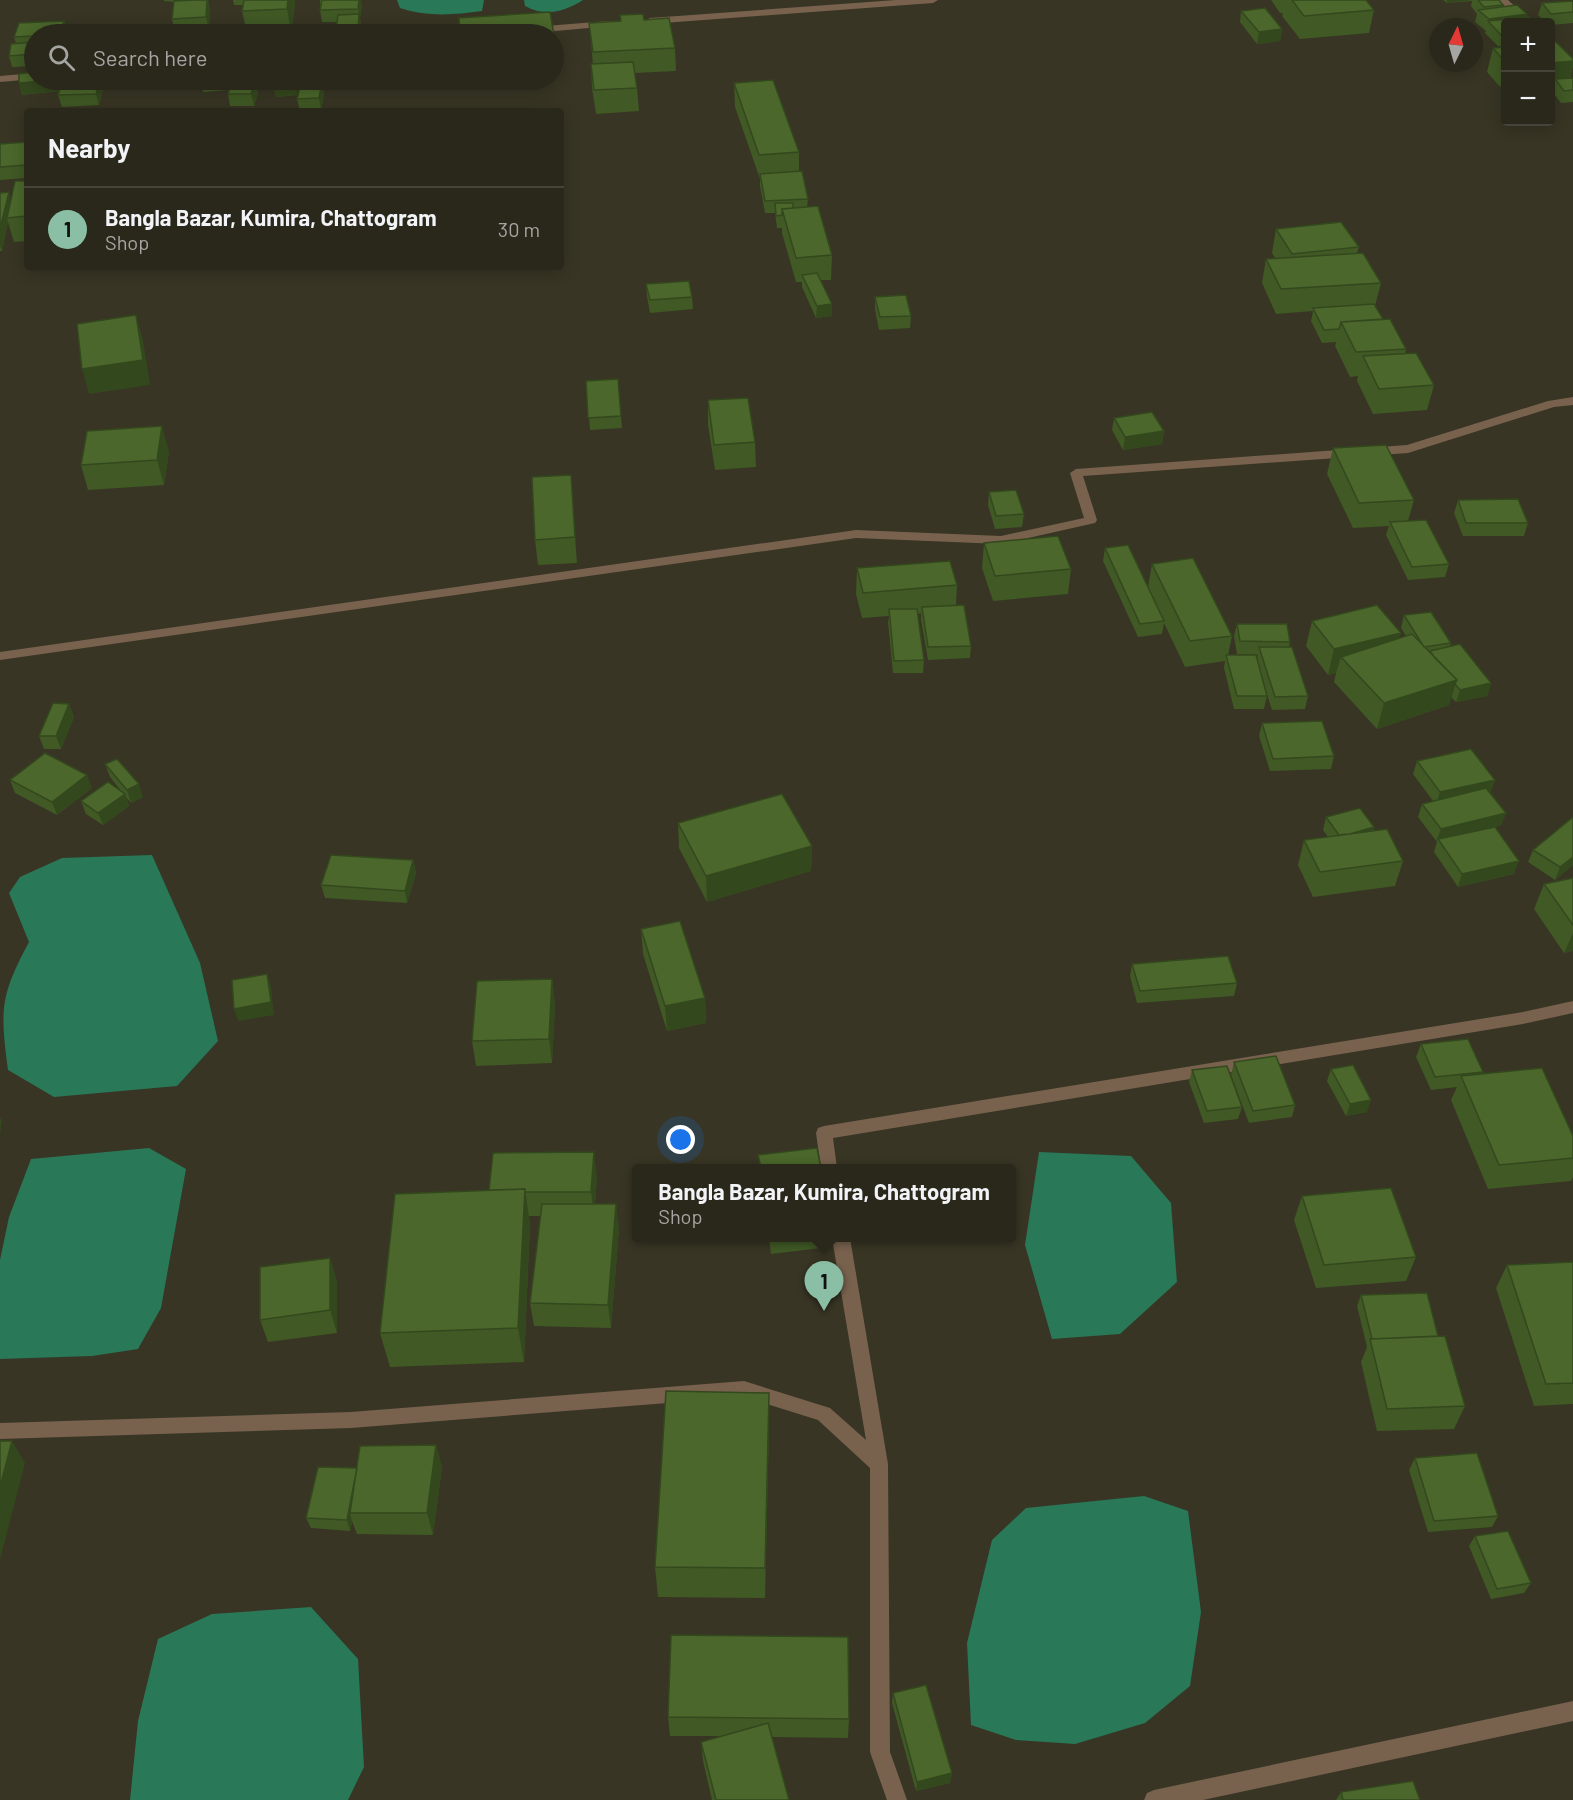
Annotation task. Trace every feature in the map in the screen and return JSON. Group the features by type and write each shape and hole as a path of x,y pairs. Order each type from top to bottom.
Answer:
{"street":[{"path":"638,22 933,0"},
{"path":"1503,0 1523,18"},
{"path":"564,28 614,24"},
{"path":"0,79 24,77"},
{"path":"0,656 856,534 1001,540 1091,520 1076,473 1408,449 1552,404 1573,401"},
{"path":"829,1164 824,1133 1523,1018 1573,1007"},
{"path":"842,1242 879,1464 880,1752 897,1800"},
{"path":"0,1431 351,1420 744,1389 824,1414 879,1464"},
{"path":"1154,1800 1573,1712"}],"shaded area":[{"path":"397,0 484,0 482,11 440,14 420,13 400,8"},
{"path":"524,0 583,0 569,8 547,12 525,6"},
{"path":"152,855 200,963 218,1041 177,1086 54,1097 8,1070 3,1017 5,1004 12,976 29,942 9,893 20,877 62,858"},
{"path":"149,1148 186,1169 161,1308 138,1349 92,1356 0,1359 0,1260 9,1217 31,1159"},
{"path":"1039,1152 1131,1156 1171,1203 1177,1282 1120,1334 1052,1339 1025,1245"},
{"path":"1144,1496 1188,1511 1201,1612 1190,1686 1145,1723 1075,1744 1016,1740 971,1725 967,1643 992,1540 1026,1508"},
{"path":"311,1607 358,1659 364,1767 348,1800 130,1800 138,1721 158,1639 212,1614"}],"building":[{"path":"207,0 206,17 172,19 174,1"},
{"path":"244,0 288,0 287,9 242,11"},
{"path":"322,0 359,0 358,9 320,10"},
{"path":"1292,0 1366,0 1374,10 1304,16"},
{"path":"1478,0 1499,0 1503,5 1484,7"},
{"path":"1573,1 1573,12 1551,14 1542,3"},
{"path":"1517,5 1527,14 1489,19 1478,10"},
{"path":"1265,8 1282,29 1259,32 1241,11"},
{"path":"550,12 552,24 459,24 459,18"},
{"path":"359,14 358,24 337,24 338,15"},
{"path":"643,14 644,20 669,18 675,48 593,52 589,23 621,21 620,15"},
{"path":"1501,20 1501,35 1488,21"},
{"path":"64,21 63,24 24,24 24,36 14,37 19,23"},
{"path":"1555,42 1573,59 1573,61 1555,63"},
{"path":"24,43 24,55 9,56 11,44"},
{"path":"1501,47 1501,57 1493,48"},
{"path":"633,62 637,88 594,90 591,64"},
{"path":"24,73 24,83 19,83 19,74"},
{"path":"1573,78 1573,90 1564,91 1555,79"},
{"path":"773,80 799,152 759,155 734,83"},
{"path":"60,90 97,90 96,94 58,95"},
{"path":"229,90 252,90 251,94 228,94"},
{"path":"299,90 321,90 319,98 297,99"},
{"path":"24,142 24,165 0,167 0,144"},
{"path":"802,171 808,199 765,201 760,174"},
{"path":"15,181 24,181 24,216 7,218"},
{"path":"9,192 0,229 0,193"},
{"path":"775,203 793,203 793,208 782,209 782,215 776,216"},
{"path":"818,206 832,255 796,258 782,209"},
{"path":"1341,222 1359,247 1292,254 1276,229"},
{"path":"1363,253 1381,283 1281,289 1266,259"},
{"path":"817,273 832,304 817,306 802,275"},
{"path":"689,281 692,297 650,300 646,284"},
{"path":"906,295 911,316 880,317 875,297"},
{"path":"1374,304 1383,319 1341,322 1339,329 1324,330 1313,308"},
{"path":"136,315 143,360 82,369 77,324"},
{"path":"1390,319 1406,349 1356,352 1341,322"},
{"path":"1416,353 1434,385 1379,389 1363,356"},
{"path":"618,379 621,416 588,418 586,381"},
{"path":"748,398 755,442 714,445 708,400"},
{"path":"1152,412 1164,431 1125,437 1114,418"},
{"path":"162,426 157,460 81,465 87,431"},
{"path":"1386,445 1414,500 1359,503 1333,448"},
{"path":"571,475 575,537 535,540 532,477"},
{"path":"1016,490 1024,514 996,516 989,492"},
{"path":"1518,499 1528,523 1466,523 1458,500"},
{"path":"1426,520 1449,564 1412,567 1390,522"},
{"path":"1058,536 1071,569 995,576 984,543"},
{"path":"1128,545 1164,621 1140,624 1105,548"},
{"path":"1193,558 1232,636 1190,641 1152,564"},
{"path":"950,561 957,585 863,593 857,568"},
{"path":"964,605 971,646 928,647 922,607"},
{"path":"1377,605 1401,633 1334,649 1312,621"},
{"path":"889,609 917,609 924,660 894,661"},
{"path":"1431,612 1451,643 1424,647 1404,615"},
{"path":"1237,624 1287,624 1290,642 1240,641"},
{"path":"1412,634 1457,680 1384,703 1341,657"},
{"path":"1460,644 1491,683 1460,690 1455,684 1457,680 1430,651"},
{"path":"1259,647 1292,647 1308,696 1275,697"},
{"path":"1226,655 1256,655 1267,696 1237,696"},
{"path":"53,703 69,704 56,736 39,736"},
{"path":"1322,721 1334,756 1273,759 1262,723"},
{"path":"1471,749 1495,780 1440,792 1417,761"},
{"path":"45,753 87,775 52,802 10,780"},
{"path":"117,759 139,784 127,790 105,764"},
{"path":"108,782 125,794 98,813 81,801"},
{"path":"1486,788 1506,813 1441,829 1422,804"},
{"path":"782,794 812,846 706,876 678,823"},
{"path":"1360,808 1374,827 1339,835 1326,817"},
{"path":"1573,817 1573,857 1560,867 1533,850"},
{"path":"1495,827 1519,861 1462,874 1438,839"},
{"path":"1387,829 1403,861 1320,872 1304,840"},
{"path":"331,855 413,860 405,891 321,885"},
{"path":"1573,878 1573,925 1544,884"},
{"path":"680,921 705,998 665,1006 641,929"},
{"path":"1228,956 1237,983 1140,991 1132,964"},
{"path":"267,974 271,1002 234,1009 232,980"},
{"path":"552,979 549,1039 472,1041 477,981"},
{"path":"1468,1039 1483,1072 1435,1077 1421,1044"},
{"path":"1276,1056 1295,1105 1253,1111 1234,1062"},
{"path":"1353,1065 1371,1100 1350,1104 1331,1069"},
{"path":"1227,1066 1242,1107 1207,1111 1192,1070"},
{"path":"1542,1068 1573,1136 1573,1158 1499,1165 1461,1076"},
{"path":"817,1148 820,1164 760,1164 758,1155"},
{"path":"594,1152 591,1192 489,1190 493,1153"},
{"path":"1391,1188 1416,1257 1324,1265 1302,1196"},
{"path":"525,1189 518,1328 380,1333 395,1194"},
{"path":"542,1204 616,1204 608,1305 530,1303"},
{"path":"330,1258 330,1310 260,1320 260,1267"},
{"path":"1573,1262 1573,1383 1546,1384 1507,1265"},
{"path":"1427,1293 1438,1336 1372,1339 1361,1295"},
{"path":"1445,1336 1465,1406 1387,1409 1370,1339"},
{"path":"666,1391 769,1393 765,1568 655,1567"},
{"path":"0,1441 12,1441 0,1487"},
{"path":"436,1445 427,1513 350,1513 360,1446"},
{"path":"1477,1453 1498,1516 1434,1521 1415,1458"},
{"path":"318,1467 357,1468 347,1520 306,1518"},
{"path":"1508,1531 1531,1583 1497,1589 1475,1536"},
{"path":"671,1635 848,1637 849,1719 668,1717"},
{"path":"926,1685 952,1773 917,1782 893,1693"},
{"path":"768,1723 789,1800 716,1800 701,1742"},
{"path":"1413,1781 1420,1800 1343,1800 1341,1792"}],"place":[{"name":"Bangla Bazar, Kumira, Chattogram","path":"824,1311"}]}
